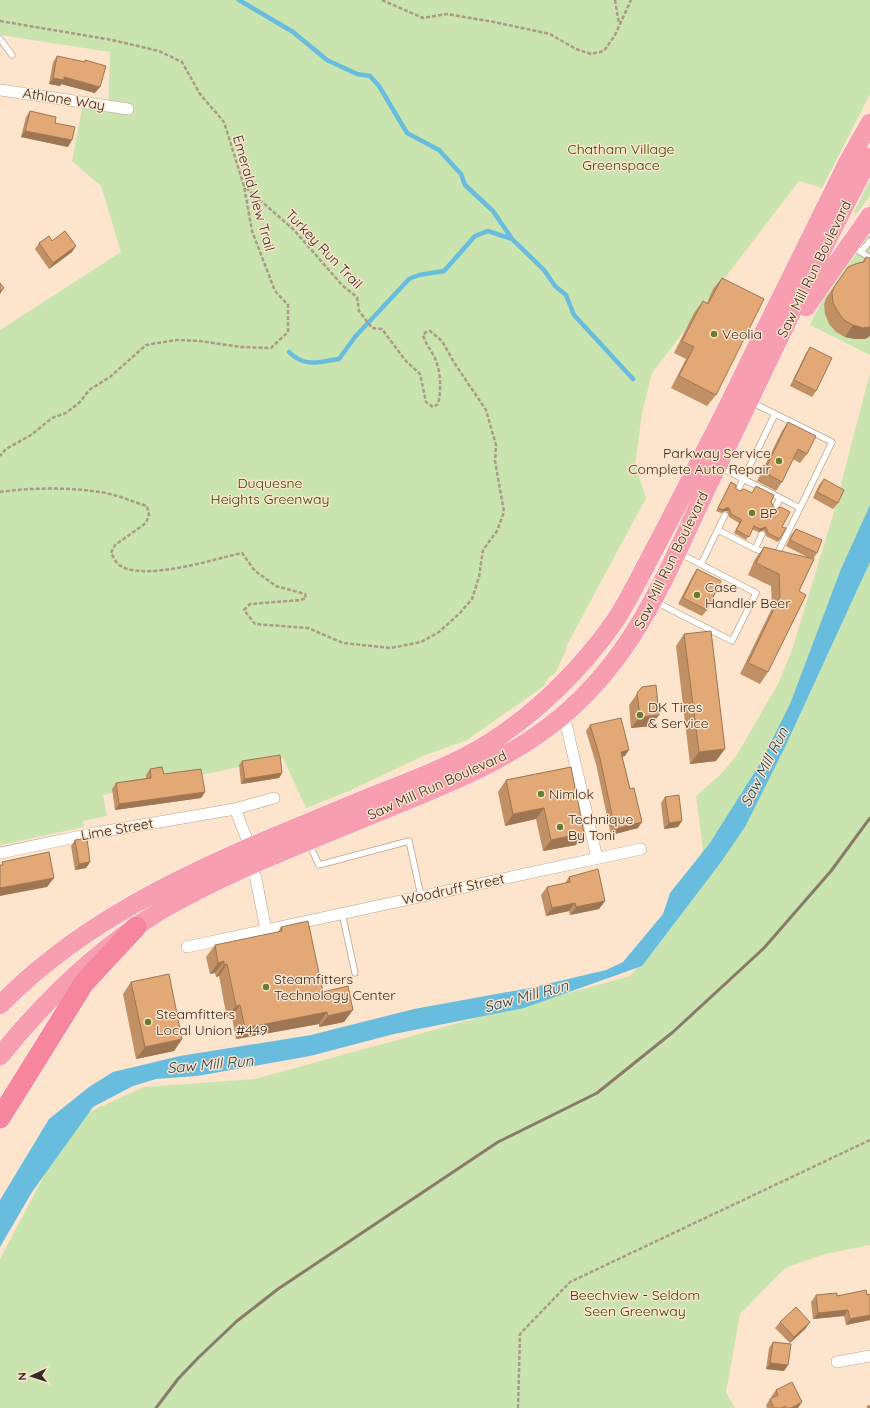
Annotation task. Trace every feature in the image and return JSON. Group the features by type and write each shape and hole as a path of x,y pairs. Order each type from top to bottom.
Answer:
{"highway":[{"name":"Saw Mill Run Boulevard","path":"0,1004 50,959 99,924 154,892 252,855 468,755 504,733 532,711 568,678 603,637 628,598 699,464 848,162 870,123"},
{"name":"Saw Mill Run Boulevard","path":"0,1056 58,991 88,964 136,927 252,855 308,841 477,771 523,745 564,715 586,695 622,652 654,601 717,466 870,157"},
{"path":"772,356 856,248 870,216"},
{"path":"564,715 568,678"},
{"path":"0,1118 84,984 136,927"}],"street":[{"name":"Athlone Way","path":"0,90 128,109"},
{"path":"564,715 597,858"},
{"name":"Lime Street","path":"0,854 95,833 235,809 274,798"},
{"path":"235,809 252,855 266,930"},
{"name":"Woodruff Street","path":"187,947 640,849"},
{"path":"837,1362 870,1356"}],"lane":[{"path":"0,39 12,55"},
{"path":"870,241 856,248 870,258"},
{"path":"718,530 755,549 776,556 832,442 749,401"},
{"path":"738,490 774,414"},
{"path":"717,466 800,508"},
{"path":"775,508 780,498"},
{"path":"701,564 725,515"},
{"path":"755,549 762,534"},
{"path":"654,601 732,642 756,593 677,552"},
{"path":"308,841 319,865 409,841 421,896"},
{"path":"342,913 354,973"}],"path":[{"path":"382,0 423,18 447,14 550,34 576,49 591,54 604,51 615,35 631,0"},
{"path":"615,0 619,25"},
{"name":"Emerald View Trail","path":"0,21 112,40 160,51 182,62 200,94 224,122 244,186 252,230 275,290 288,305 288,332 271,348 241,347 200,341 176,340 146,344 110,377 89,390 80,402 66,413 52,418 31,435 6,449 0,456"},
{"name":"Turkey Run Trail","path":"0,492 13,490 82,490 114,495 147,506 149,515 146,523 115,545 111,553 117,563 134,571 158,571 242,553 255,571 276,586 305,594 306,598 301,600 250,604 244,610 255,624 308,628 343,643 391,648 421,642 439,632 460,613 472,599 479,577 483,550 497,531 504,512 499,494 494,461 496,445 486,410 455,364 442,341 435,334 426,332 424,335 425,342 437,363 440,380 438,404 432,407 426,402 420,374 405,360 382,329 372,328 359,311 358,297 342,285 294,230 244,186"},
{"path":"518,1408 520,1334 570,1282 870,1140"}],"green space":[{"name":"Duquesne Heights Greenway","path":"0,0 870,0 870,94 822,188 799,181 652,373 642,413 635,465 646,498 566,647 567,648 555,674 549,677 544,686 467,740 423,756 349,791 306,808 283,758 103,795 107,816 83,821 84,827 0,845 0,330 121,252 101,186 72,161 82,108 108,112 110,52 0,35"},
{"path":"870,179 870,196 856,214 854,212"},
{"path":"870,204 870,355 810,325"},
{"name":"Beechview - Seldom Seen Greenway","path":"870,373 870,1245 825,1254 785,1268 740,1314 726,1392 735,1408 0,1408 0,1259 74,1119 144,1087 255,1079 630,976 661,942 703,849 696,796 722,773 736,756 778,684 792,650 833,515"}],"water":[{"name":"Saw Mill Run","path":"870,505 870,562 785,747 745,827 721,862 642,966 524,1008 394,1034 310,1056 197,1076 156,1079 133,1086 93,1107 32,1192 0,1247 0,1200 49,1119 89,1087 113,1072 180,1056 311,1035 414,1009 530,988 606,970 623,962 663,914 670,893 710,843 761,762 790,704 841,569"}],"building":[{"path":"57,56 85,62 85,60 106,66 100,87 64,77 64,80 53,78"},
{"path":"30,111 56,117 55,123 75,127 72,140 25,131"},
{"path":"65,231 76,246 53,263 39,243 49,236 52,241"},
{"path":"866,257 870,258 870,327 863,328 844,320 833,303 832,292 848,267 864,262"},
{"name":"Veolia","path":"722,278 764,299 716,395 679,376 694,347 682,341 703,301 708,304"},
{"path":"0,283 4,288 0,291"},
{"path":"810,347 832,358 816,391 794,380"},
{"name":"Parkway Service Complete Auto Repair","path":"788,422 816,436 807,454 798,449 782,482 764,472"},
{"path":"824,479 844,490 838,503 817,492"},
{"name":"BP","path":"731,482 736,485 736,489 740,491 744,489 752,493 756,486 774,495 771,502 775,509 781,507 790,512 782,527 786,528 780,539 768,533 766,527 760,529 754,526 749,537 736,530 742,520 731,514 729,508 723,510 718,508"},
{"path":"796,529 822,540 817,553 790,540"},
{"path":"764,547 814,559 799,591 806,595 768,672 748,663 780,596 779,574 756,563"},
{"name":"Case Handler Beer","path":"697,569 721,581 707,610 683,598"},
{"path":"711,631 725,749 699,752 684,634"},
{"path":"656,685 659,715 640,717 637,693 642,687"},
{"path":"621,718 629,750 621,752 630,789 634,788 642,822 615,829 600,758 590,725"},
{"path":"280,755 282,773 245,779 242,761"},
{"path":"162,767 164,774 201,769 205,792 119,804 116,783 151,778 150,769"},
{"path":"571,767 584,833 551,840 544,808 513,814 506,780"},
{"path":"679,795 682,821 669,823 665,797"},
{"path":"87,838 90,862 79,864 75,840"},
{"path":"49,852 54,878 0,888 0,865 3,865 2,862"},
{"path":"598,869 605,901 576,907 575,903 552,908 547,887 570,882 569,877"},
{"name":"Steamfitters Technology Center","path":"308,921 323,992 348,986 353,1010 328,1016 327,1012 245,1028 240,1005 236,1006 227,964 224,965 224,961 218,963 215,945 282,931 281,927"},
{"name":"Steamfitters Local Union #449","path":"169,974 182,1039 145,1047 131,982"},
{"path":"866,1290 867,1295 870,1294 870,1315 850,1319 848,1310 818,1313 816,1295 837,1293 837,1296"},
{"path":"796,1307 810,1322 794,1337 780,1322"},
{"path":"773,1342 791,1344 788,1365 770,1363"},
{"path":"792,1382 802,1402 791,1408 786,1408 785,1406 782,1408 774,1408 770,1399 778,1395 776,1390"}],"waterway":[{"path":"239,0 293,32 327,60 357,74 370,76 379,86 407,133 439,150 461,174 465,185 493,211 512,239"},
{"path":"289,352 301,360 312,363 339,359 355,337 409,279 419,275 444,271 475,236 488,231 512,239 544,270 555,286 566,295 574,315 633,379"}],"railway":[{"path":"156,1408 178,1379 198,1358 237,1321 278,1289 498,1142 597,1093 673,1032 764,948 831,871 870,818"}],"place":[{"name":"Veolia","path":"714,334"},
{"name":"Parkway Service Complete Auto Repair","path":"779,461"},
{"name":"BP","path":"752,513"},
{"name":"Case Handler Beer","path":"697,595"},
{"name":"DK Tires & Service","path":"640,715"},
{"name":"Nimlok","path":"541,794"},
{"name":"Technique By Toni","path":"560,827"},
{"name":"Steamfitters Technology Center","path":"266,987"},
{"name":"Steamfitters Local Union #449","path":"148,1022"}],"park label":[{"name":"Chatham Village Greenspace","path":"621,158"}]}
